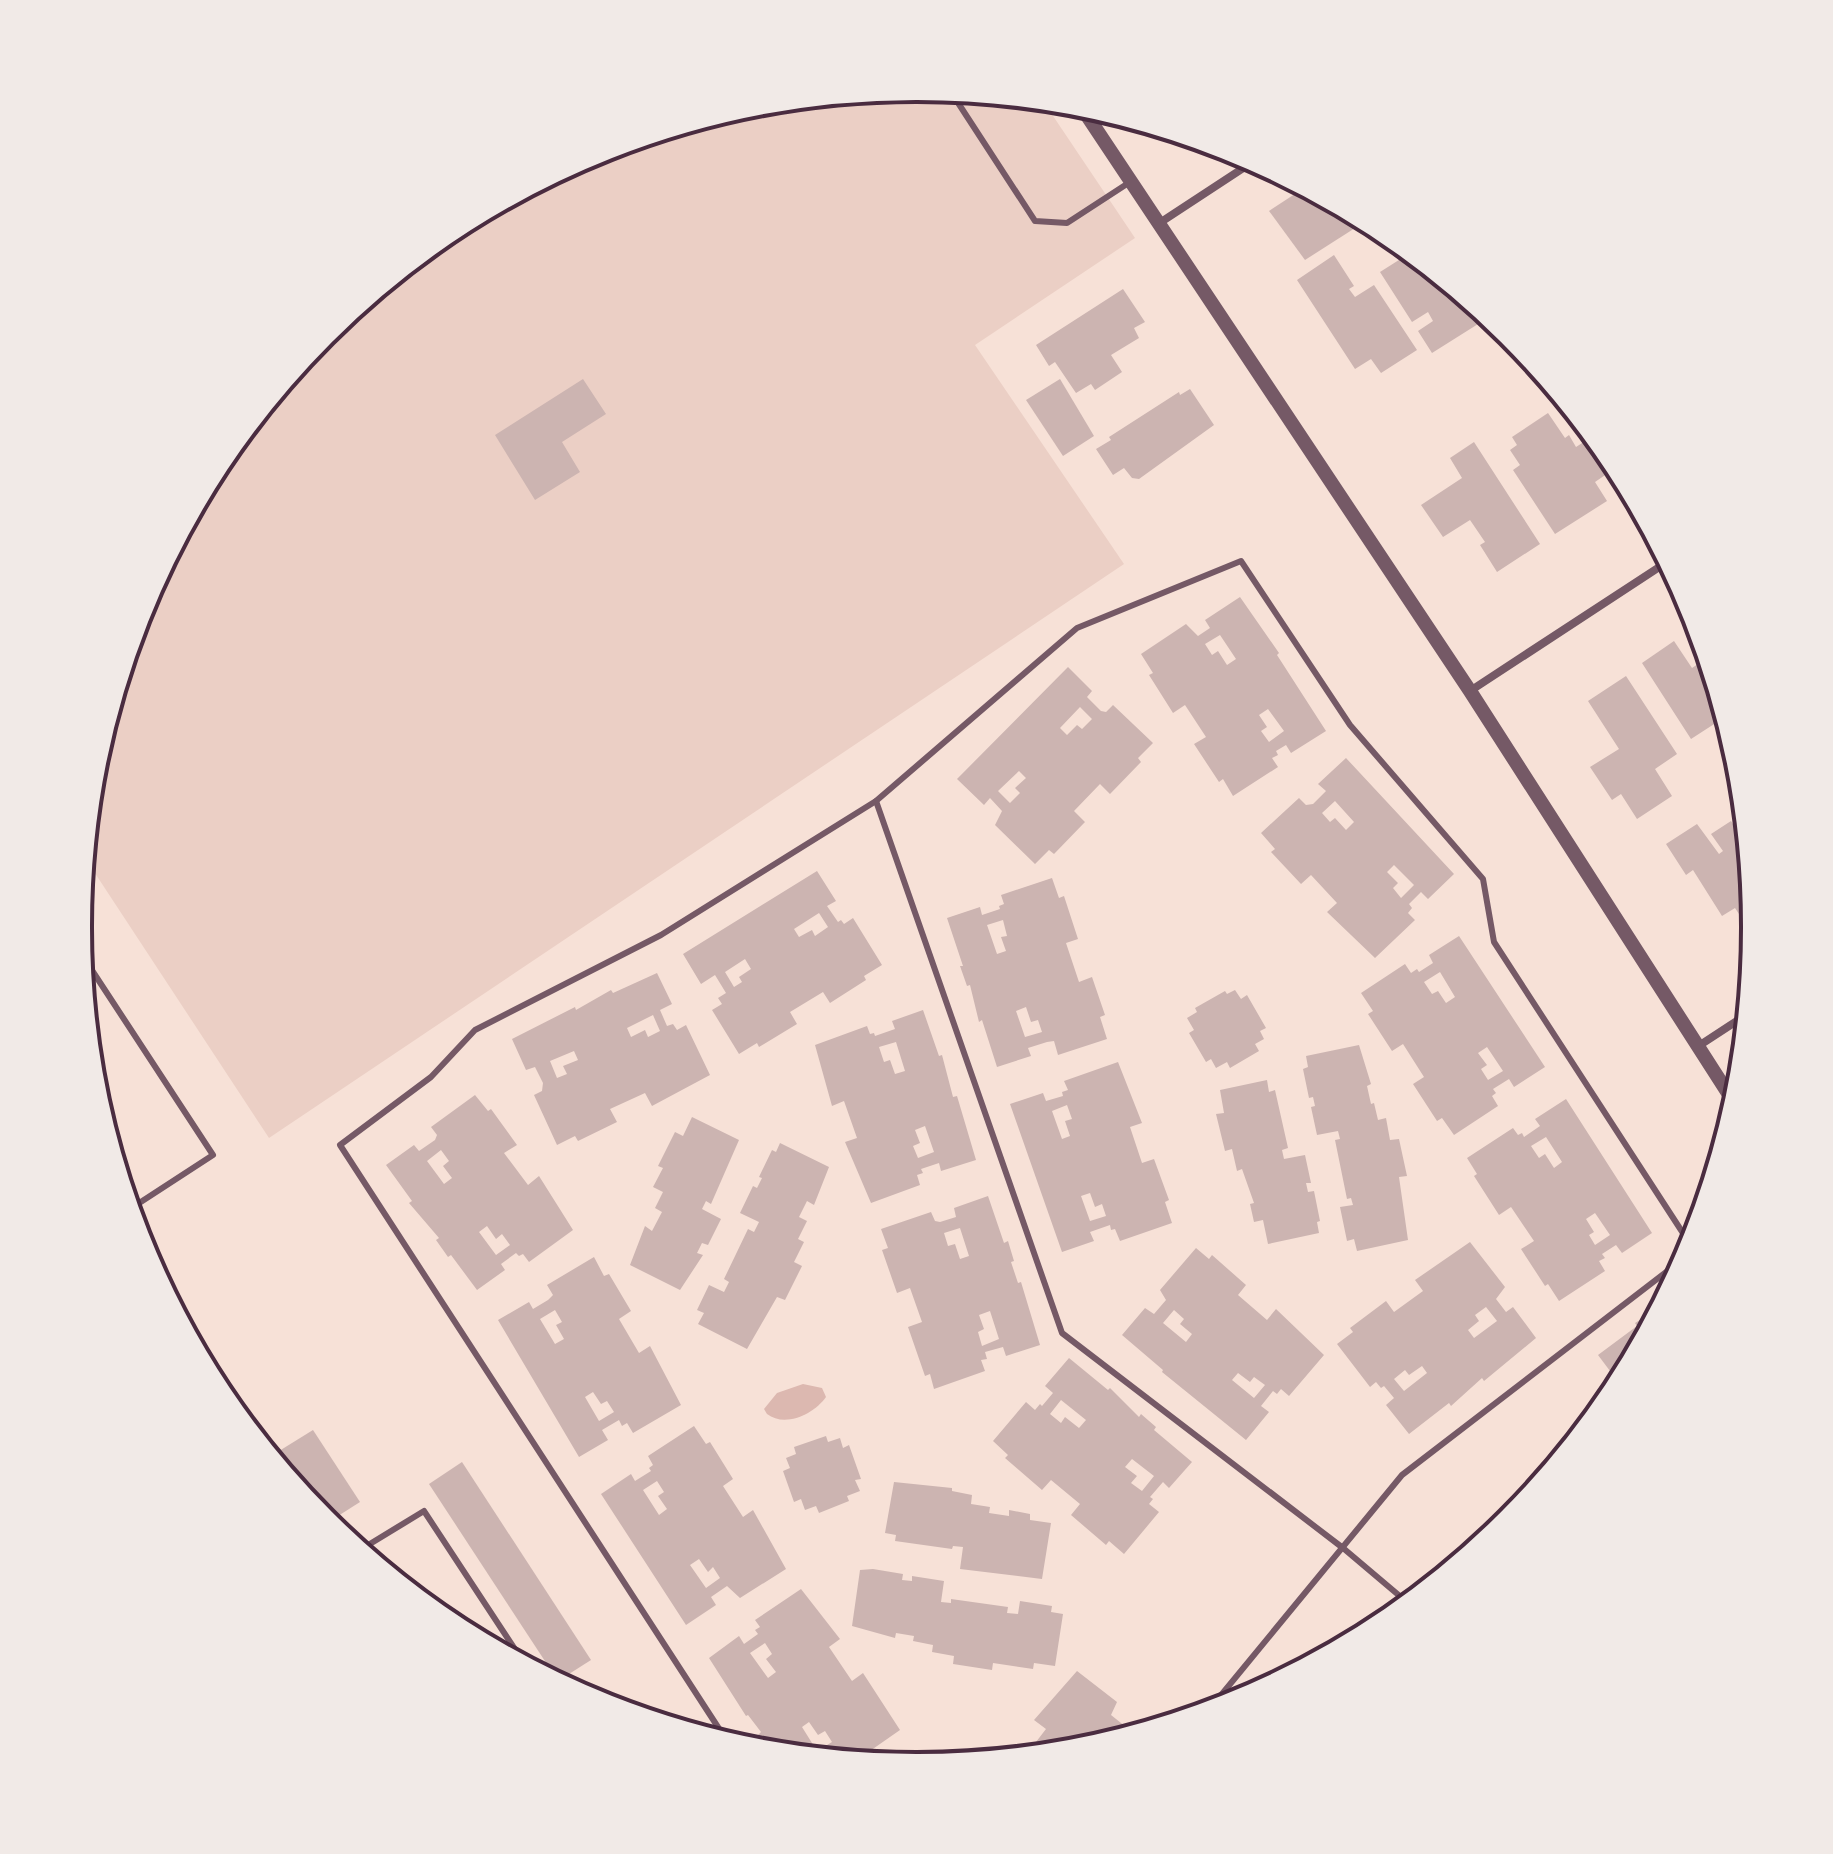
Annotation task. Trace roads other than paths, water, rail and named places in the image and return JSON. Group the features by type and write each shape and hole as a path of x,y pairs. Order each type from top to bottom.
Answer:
{"street":[{"path":"1091,121 1470,691 1725,1089"},
{"path":"1157,224 1241,169"},
{"path":"1470,691 1658,568"},
{"path":"1697,1048 1735,1022"}],"lane":[{"path":"959,104 1035,221 1067,223 1130,182"},
{"path":"718,1727 340,1145 431,1077 475,1030 661,935 876,801 1077,628 1241,561 1350,725 1483,879 1494,942 1682,1232"},
{"path":"876,801 1062,1333 1343,1548 1399,1595"},
{"path":"94,973 213,1155 140,1203"},
{"path":"1224,1692 1402,1475 1664,1273"},
{"path":"370,1544 424,1511 512,1645"}]}
